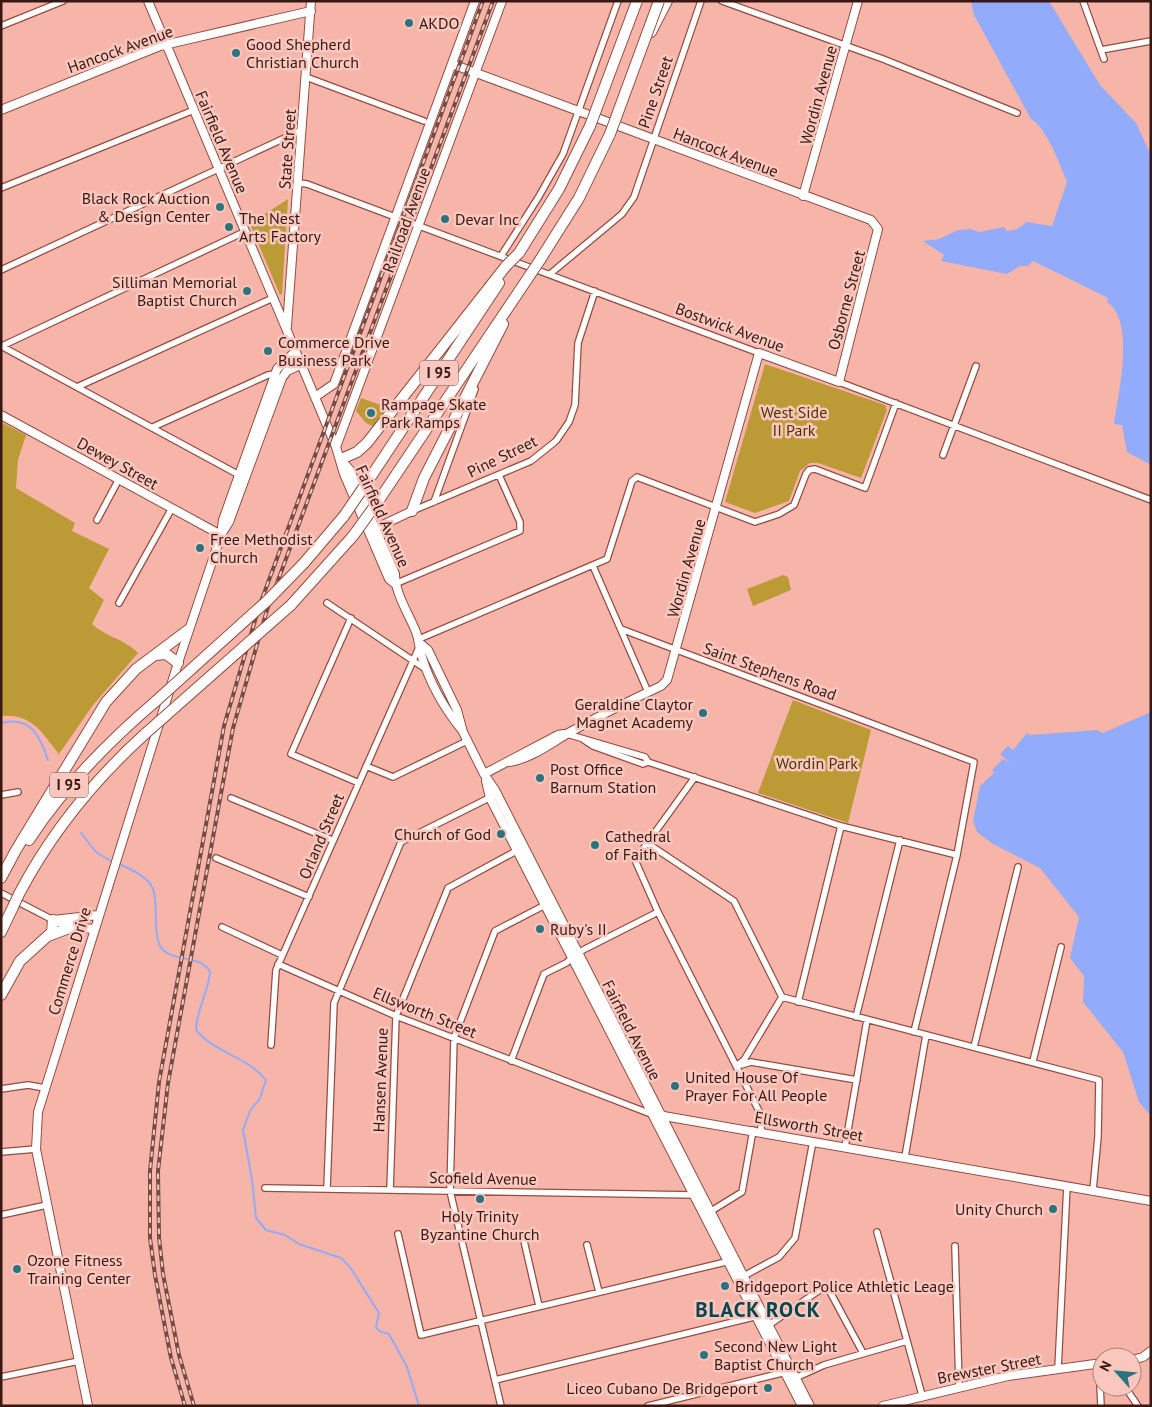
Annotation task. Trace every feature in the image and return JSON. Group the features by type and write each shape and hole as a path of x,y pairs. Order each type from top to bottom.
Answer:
{"highway":[{"name":"I 95","path":"1,932 12,907 40,856 73,810 109,768 291,605 353,536 379,500 540,260 579,198 610,134 659,1"},
{"path":"641,51 667,1"},
{"path":"341,460 357,452 367,443 519,253 559,189 590,126 636,2"},
{"name":"I 95","path":"2,886 34,832 68,786 107,744 261,607 304,563 344,516 508,267"},
{"path":"412,511 429,466 485,356 530,275"},
{"path":"2,886 16,850 106,702 129,675 150,657 188,630"},
{"path":"150,657 166,654 178,663"},
{"path":"1,995 20,961 54,929 54,920"},
{"path":"45,938 72,927"}],"main road":[{"name":"Fairfield Avenue","path":"148,1 244,232 287,328 300,365 336,447 344,474 372,530 389,580 395,584 420,642 421,653 428,671 448,712 463,732"},
{"name":"State Street","path":"287,328 311,1"},
{"name":"Railroad Avenue","path":"315,397 334,384 475,1"},
{"name":"Railroad Avenue","path":"336,447 502,1"},
{"name":"Wordin Avenue","path":"803,196 858,1"},
{"name":"Hancock Avenue","path":"1,110 166,44 311,11"},
{"name":"Hancock Avenue","path":"452,64 871,220 876,225"},
{"name":"Osborne Street","path":"839,382 878,233 876,225"},
{"path":"275,301 283,305 289,302"},
{"name":"Commerce Drive","path":"264,417 275,374 280,364 295,352"},
{"name":"Wordin Avenue","path":"484,774 550,746 567,734 661,686 667,680 759,353"},
{"name":"Bostwick Avenue","path":"759,353 839,382"},
{"name":"Commerce Drive","path":"88,1406 36,1149 38,1112 188,630 221,535 229,522 242,476 264,417 285,374 300,365"},
{"name":"Dewey Street","path":"1,415 221,535"},
{"name":"Pine Street","path":"372,530 412,511"},
{"name":"Fairfield Avenue","path":"420,642 428,650 456,710 467,741 494,796 633,1070 660,1115 697,1194 790,1376 802,1406"},
{"path":"54,920 98,915"},
{"path":"54,920 72,927 94,929"},
{"name":"Fairfield Avenue","path":"644,1091 651,1114 697,1194"},
{"name":"Ellsworth Street","path":"651,1114 1151,1200"},
{"name":"Brewster Street","path":"883,1406 959,1386 1092,1365"},
{"name":"Fairfield Avenue","path":"790,1376 810,1406"}],"street":[{"path":"1,26 64,1"},
{"path":"501,256 548,182 562,154 579,112 618,1"},
{"name":"Pine Street","path":"550,274 622,214 634,197 701,1"},
{"path":"722,1 924,74 1017,113"},
{"path":"1083,1 1104,59"},
{"path":"1101,50 1151,41"},
{"path":"306,77 424,121"},
{"path":"1,188 194,110"},
{"path":"1,270 302,130"},
{"name":"Bostwick Avenue","path":"298,183 307,184 759,353"},
{"path":"2,346 244,232"},
{"name":"Pine Street","path":"412,511 499,475 539,456 553,445 566,428 577,399 578,343 595,291"},
{"path":"77,386 275,301"},
{"path":"2,346 242,476"},
{"path":"943,455 976,366"},
{"path":"434,502 459,430 482,373"},
{"path":"153,428 268,375 275,374"},
{"name":"Bostwick Avenue","path":"839,382 1151,500"},
{"path":"420,642 607,560 632,481 637,477 755,522 760,522 794,505 806,474 815,469 865,488 896,403"},
{"path":"395,584 520,531 520,522 499,475"},
{"path":"97,520 119,479"},
{"path":"119,603 172,508"},
{"path":"594,566 648,692"},
{"path":"327,603 428,671"},
{"path":"351,618 291,754 358,783"},
{"name":"Saint Stephens Road","path":"621,630 974,762 956,854"},
{"name":"Orland Street","path":"271,1045 278,964 310,897 332,840 420,642"},
{"path":"567,734 637,755 645,758 648,762 841,826 956,854 914,1032"},
{"path":"366,766 393,777 467,741"},
{"path":"695,777 636,860 658,912 760,1115 742,1192 707,1214"},
{"path":"1,795 18,792"},
{"path":"327,1189 334,1003 401,842 494,796"},
{"path":"231,798 332,840"},
{"path":"798,1002 841,826"},
{"path":"856,1017 900,840"},
{"path":"647,843 734,900 782,997 1099,1080 1098,1137 1094,1190"},
{"name":"Hansen Avenue","path":"390,1190 396,1016 448,888 521,849"},
{"path":"216,858 310,897"},
{"path":"974,1047 1018,867"},
{"path":"2,886 54,920"},
{"path":"502,1406 450,1191 454,1038 495,931 548,904"},
{"path":"511,1061 544,974 658,912"},
{"path":"222,927 282,955"},
{"path":"1033,1062 1061,947"},
{"name":"Ellsworth Street","path":"278,964 396,1016 651,1114"},
{"path":"736,1066 744,1060 782,997"},
{"path":"845,1147 867,1020"},
{"path":"905,1157 926,1035"},
{"path":"736,1066 751,1062 857,1080"},
{"path":"1,1090 28,1085 45,1088"},
{"path":"740,1278 779,1257 795,1238 813,1141"},
{"path":"1,1152 36,1149"},
{"path":"1058,1369 1067,1186"},
{"name":"Scofield Avenue","path":"265,1188 697,1194"},
{"path":"1,1215 47,1205"},
{"path":"877,1232 922,1395"},
{"path":"398,1234 421,1335 731,1261"},
{"path":"524,1241 539,1306"},
{"path":"587,1245 599,1292"},
{"path":"955,1246 959,1386"},
{"path":"765,1328 821,1289 828,1288 863,1353"},
{"path":"495,1380 759,1315"},
{"path":"648,1406 790,1376 907,1341"},
{"path":"1,1377 79,1361"}],"green space":[{"path":"288,199 282,294 280,295 250,224"},
{"name":"West Side II Park","path":"765,364 885,405 887,410 861,478 818,463 810,463 800,471 789,501 755,513 725,502"},
{"name":"Rampage Skate Park Ramps","path":"361,398 389,408 374,427 366,423 356,411"},
{"path":"1,422 26,435 18,460 16,488 75,523 72,531 109,549 89,588 104,600 92,624 127,644 138,653 93,705 59,754 29,721 12,716 1,716"},
{"path":"783,575 788,577 791,590 753,606 747,589"},
{"name":"Wordin Park","path":"793,700 871,730 848,823 758,793"}],"water":[{"path":"971,1 1049,1 1100,85 1136,123 1151,155 1151,465 1127,452 1122,425 1114,424 1123,359 1123,341 1121,325 1116,311 1107,302 1108,298 1033,261 1028,266 1020,266 1007,274 941,261 944,255 923,241 939,239 958,230 971,229 979,232 1004,227 1007,231 1010,231 1026,222 1052,226 1067,182 1048,138 1031,119 974,15"},
{"path":"1151,712 1151,1116 1139,1102 1123,1052 1083,1002 1084,976 1070,958 1079,917 1040,868 993,844 977,832 973,821 980,786 994,773 992,770 1003,759 1009,762 1000,754 1008,746 1013,750 1027,733 1030,735 1097,730 1103,733"}],"waterway":[{"path":"1,723 19,722 27,725 37,735 48,760"},
{"path":"81,833 96,852 114,863"},
{"path":"119,864 142,876 152,887 158,941 165,952 200,962 210,972 198,1014 196,1030 212,1044 259,1072 266,1080 260,1098 250,1111 243,1130 252,1180 256,1218 266,1230 285,1235 299,1244 341,1258 350,1267 379,1313 376,1327 379,1331 389,1334 407,1367 419,1406"}],"railway":[{"path":"185,1406 171,1358 155,1275 150,1238 150,1171 159,1082 224,726 259,607 483,1"},
{"path":"194,1406 179,1355 163,1274 159,1237 158,1171 168,1083 233,728 267,610 493,1"}],"place":[{"name":"AKDO","path":"409,23"},
{"name":"Good Shepherd Christian Church","path":"236,53"},
{"name":"Black Rock Auction & Design Center","path":"220,207"},
{"name":"Devar Inc","path":"445,219"},
{"name":"The Nest Arts Factory","path":"229,227"},
{"name":"Silliman Memorial Baptist Church","path":"247,291"},
{"name":"Commerce Drive Business Park","path":"268,351"},
{"name":"Rampage Skate Park Ramps","path":"371,413"},
{"name":"Free Methodist Church","path":"200,548"},
{"name":"Geraldine Claytor Magnet Academy","path":"703,713"},
{"name":"Post Office Barnum Station","path":"540,778"},
{"name":"Church of God","path":"501,834"},
{"name":"Cathedral of Faith","path":"595,845"},
{"name":"Ruby's II","path":"540,929"},
{"name":"United House Of Prayer For All People","path":"675,1086"},
{"name":"Holy Trinity Byzantine Church","path":"480,1199"},
{"name":"Unity Church","path":"1053,1209"},
{"name":"Ozone Fitness Training Center","path":"17,1269"},
{"name":"Bridgeport Police Athletic Leage","path":"725,1286"},
{"name":"Second New Light Baptist Church","path":"704,1355"},
{"name":"Liceo Cubano De Bridgeport","path":"768,1388"}],"district":[{"name":"BLACK ROCK","path":"758,1310"}]}
